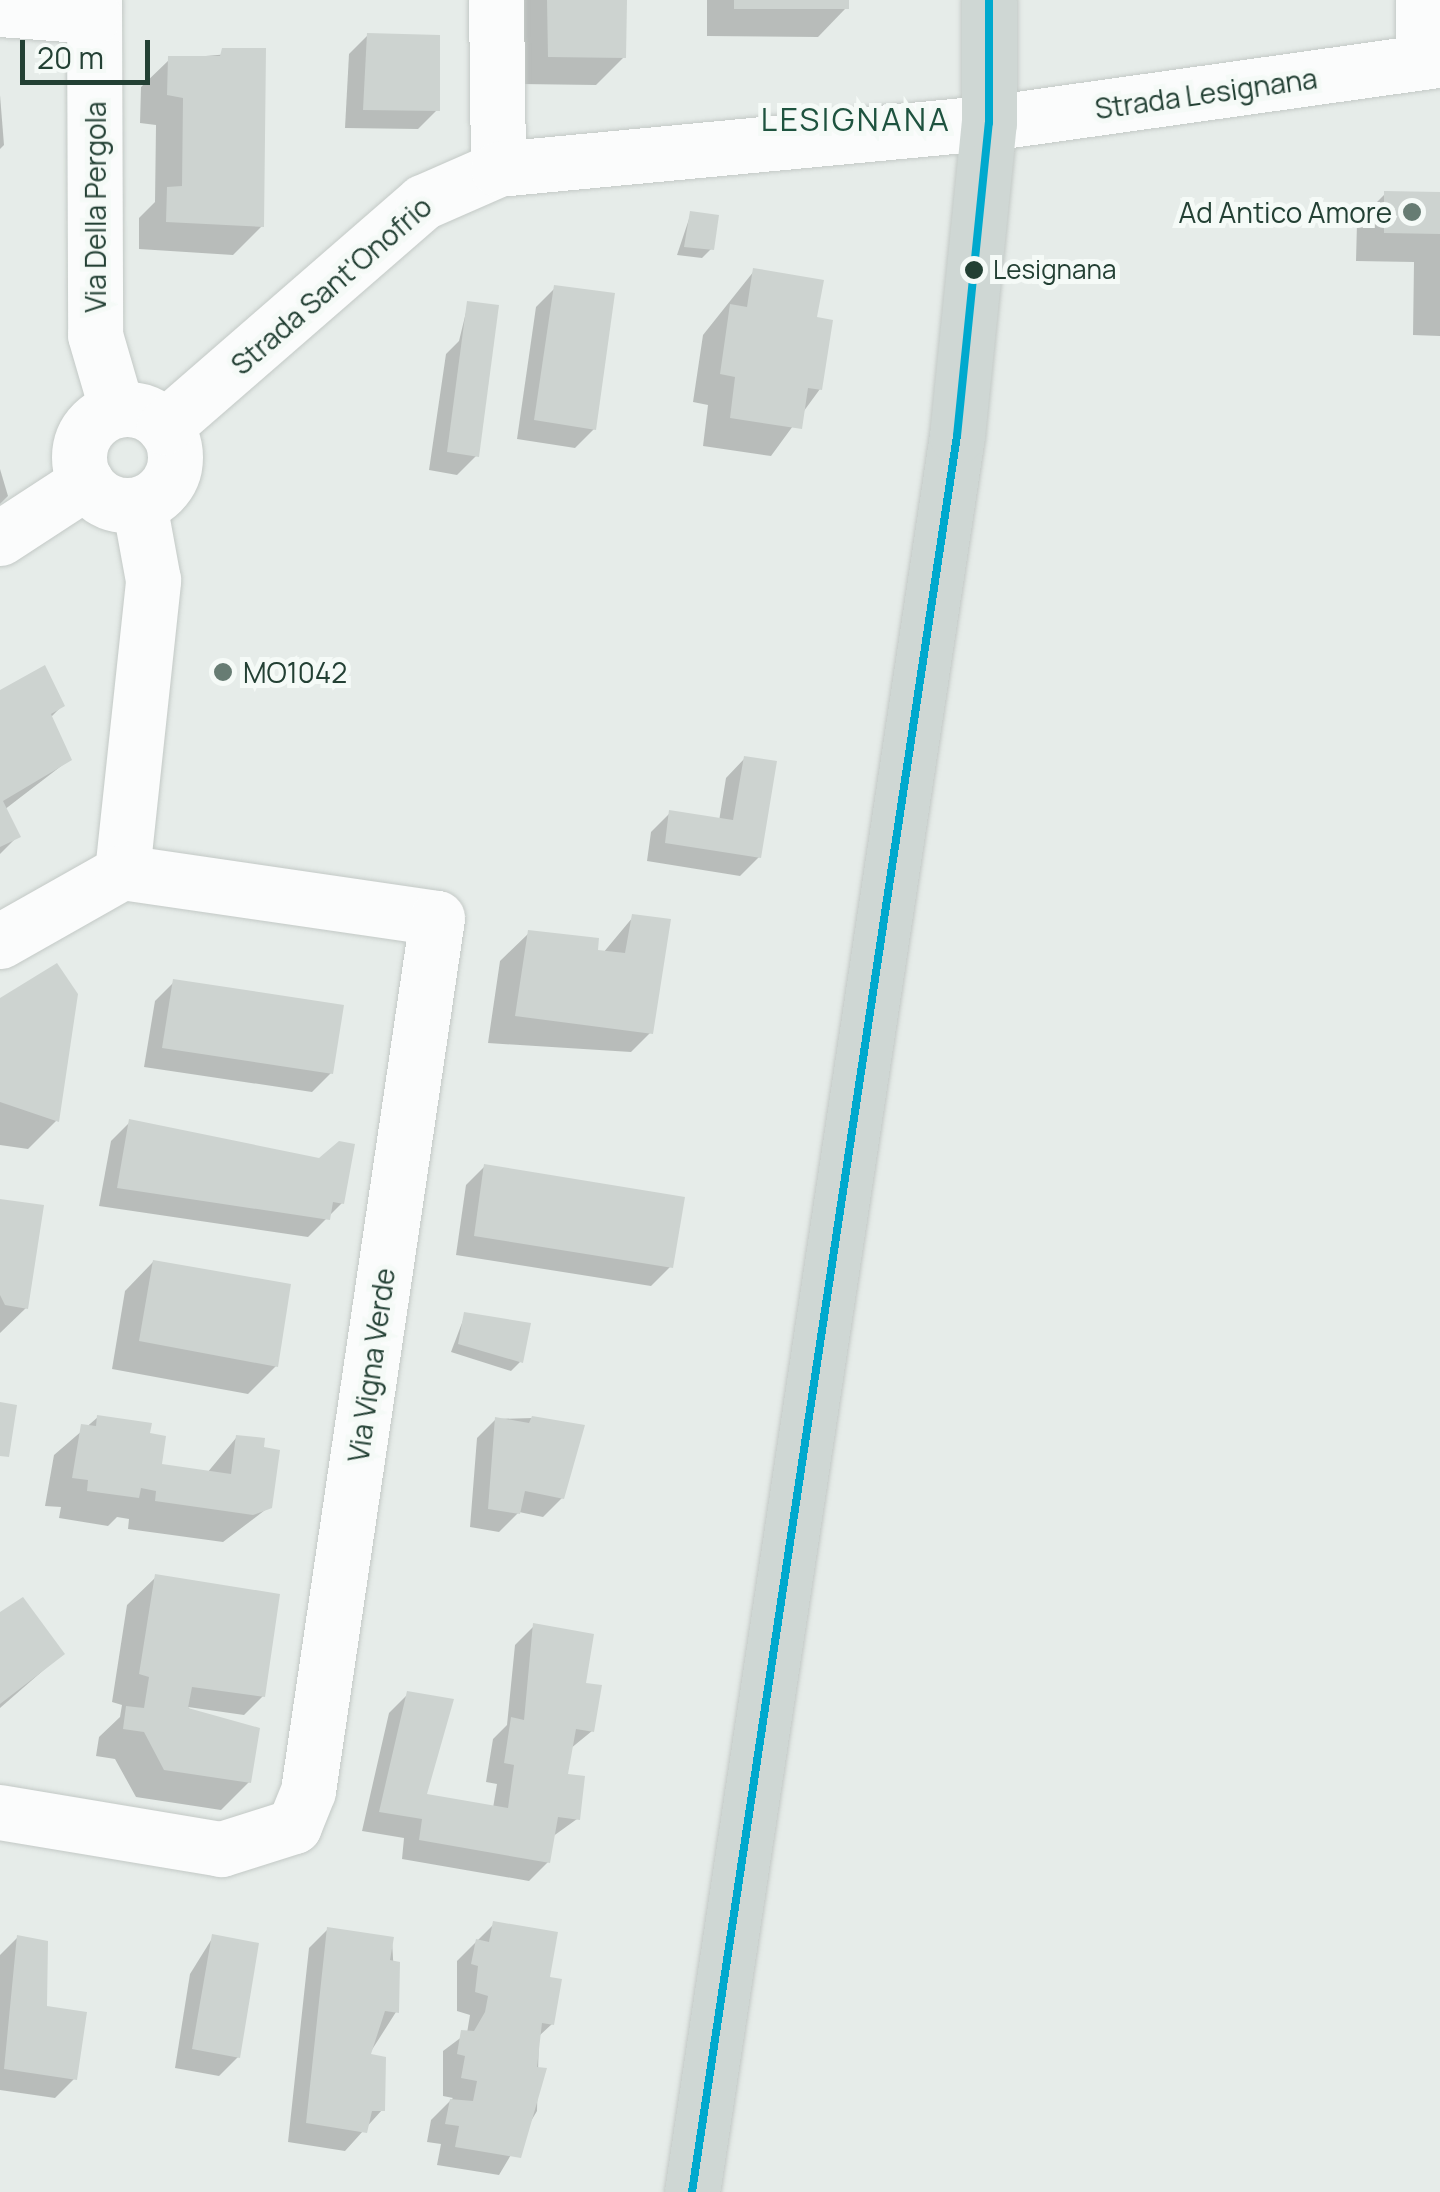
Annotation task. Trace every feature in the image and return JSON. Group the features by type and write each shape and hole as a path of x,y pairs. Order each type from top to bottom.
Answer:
{"main road":[{"path":"692,2192 928,637 989,123 989,0"}],"street":[{"path":"496,0 498,169"},
{"name":"Strada Lesignana","path":"989,123 1432,61 1423,0"},
{"path":"0,9 94,8"},
{"name":"Via Della Pergola","path":"94,8 95,335 141,419"},
{"name":"Strada Sant'Onofrio","path":"141,419 422,202 498,169 989,123"},
{"path":"141,419 173,472 139,504 109,502 86,482 83,439 141,419"},
{"path":"0,538 86,482"},
{"path":"0,942 122,872 153,580 139,504"},
{"name":"Via Vigna Verde","path":"0,1812 221,1849 294,1826 308,1791 437,918 122,872"}],"building":[{"path":"547,0 627,0 626,58 548,57"},
{"path":"734,0 849,0 849,9 734,9"},
{"path":"367,33 440,35 440,111 363,110"},
{"path":"222,48 266,48 264,227 166,222 167,187 182,186 183,98 167,95 168,56 220,56"},
{"name":"Ad Antico Amore","path":"1384,191 1440,192 1440,234 1384,233"},
{"path":"690,211 719,215 714,250 684,247"},
{"path":"753,268 824,280 817,317 833,320 822,390 808,388 802,429 730,418 735,377 720,374 730,304 747,307"},
{"path":"554,285 615,293 596,430 534,420"},
{"path":"467,301 499,305 479,457 447,452"},
{"path":"45,665 65,706 51,714 72,760 3,801 21,837 0,847 0,690"},
{"path":"744,756 777,761 761,858 665,843 669,810 733,820"},
{"path":"632,914 671,919 653,1034 515,1016 528,930 599,938 598,950 625,953"},
{"path":"57,963 78,994 59,1122 0,1102 0,998"},
{"path":"173,979 344,1005 333,1074 162,1048"},
{"path":"129,1119 319,1158 339,1141 355,1144 344,1204 333,1202 330,1220 117,1188"},
{"path":"484,1164 685,1197 673,1268 474,1236"},
{"path":"0,1199 44,1205 28,1309 5,1305 0,1295"},
{"path":"153,1260 291,1284 278,1367 139,1341"},
{"path":"464,1312 531,1323 523,1363 458,1344"},
{"path":"0,1402 17,1405 9,1457 0,1456"},
{"path":"97,1415 152,1423 150,1433 166,1436 162,1464 231,1474 236,1435 265,1438 264,1447 280,1450 272,1508 253,1515 155,1501 156,1491 141,1488 139,1498 87,1491 88,1480 72,1478 81,1424 96,1426"},
{"path":"532,1416 585,1425 564,1499 525,1491 520,1514 488,1509 495,1417 529,1423"},
{"path":"155,1574 280,1594 265,1697 192,1687 188,1708 260,1728 251,1783 164,1770 144,1732 123,1729 126,1706 144,1708 149,1677 139,1674"},
{"path":"23,1597 65,1654 0,1704 0,1612"},
{"path":"533,1623 594,1634 586,1683 602,1685 594,1732 576,1729 568,1774 585,1776 580,1820 558,1817 550,1863 419,1840 422,1819 379,1812 407,1691 454,1699 427,1794 508,1808 514,1765 504,1763 511,1717 524,1720"},
{"path":"493,1921 558,1932 550,1977 562,1979 554,2025 542,2023 537,2067 547,2068 521,2158 455,2147 459,2126 445,2124 450,2099 473,2101 477,2081 461,2078 465,2056 457,2054 461,2030 474,2031 485,2012 488,1996 475,1992 478,1966 471,1964 476,1939 489,1942"},
{"path":"327,1927 394,1937 390,1960 400,1962 399,2013 385,2011 371,2054 386,2057 385,2111 372,2111 367,2133 306,2123"},
{"path":"212,1934 259,1943 240,2058 192,2049"},
{"path":"17,1935 48,1941 47,2006 87,2012 77,2080 4,2069"}],"transit line":[{"path":"692,2192 957,436 989,123 989,0"}],"place":[{"name":"Ad Antico Amore","path":"1412,212"},
{"name":"Lesignana","path":"974,270"},
{"name":"MO1042","path":"223,672"}],"district":[{"name":"LESIGNANA","path":"856,119"}]}
